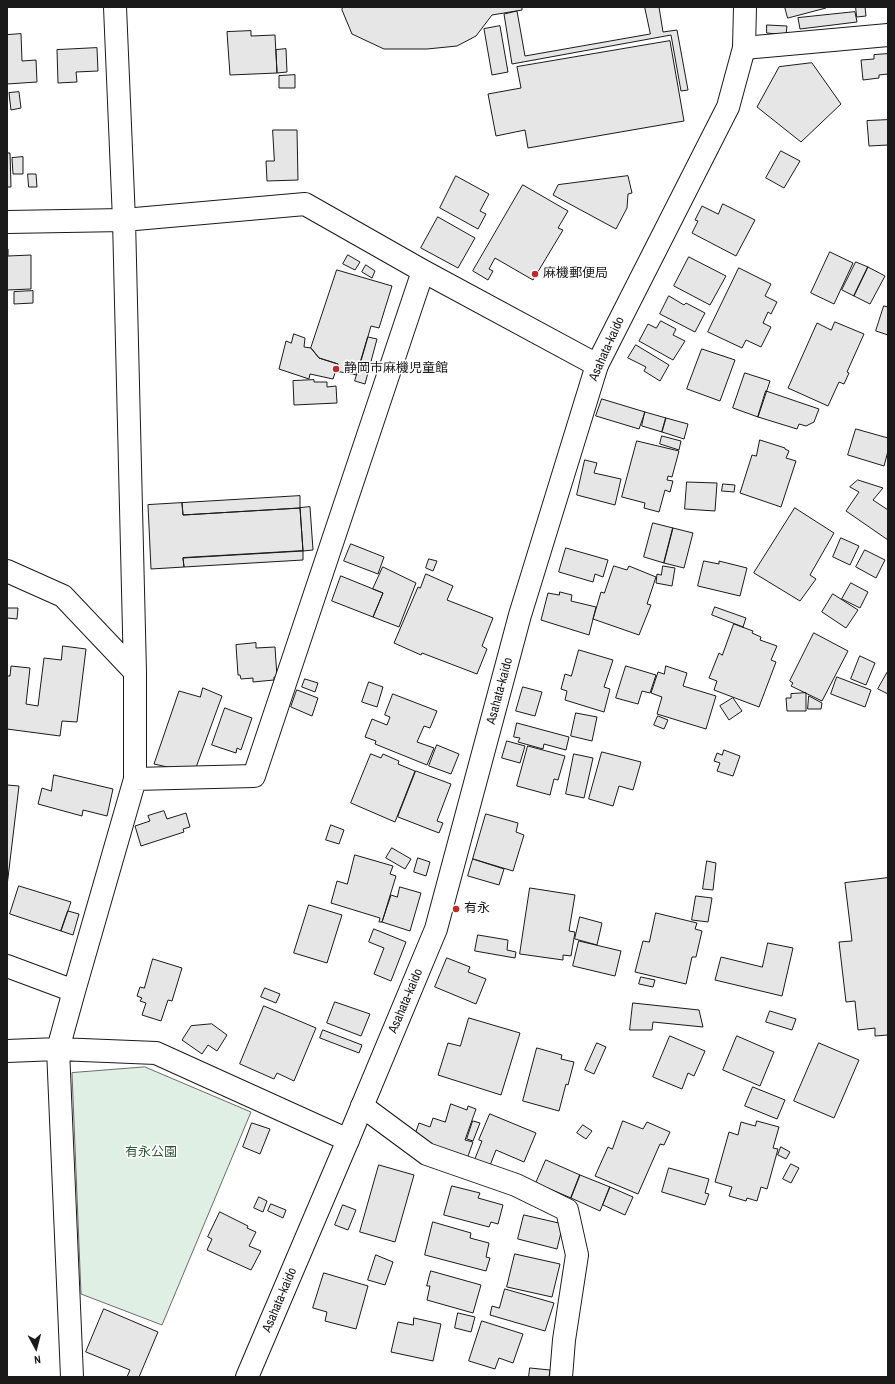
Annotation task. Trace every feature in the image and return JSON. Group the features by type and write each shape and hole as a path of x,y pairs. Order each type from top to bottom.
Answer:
{"street":[{"path":"72,1377 58,1049 135,779 135,672 124,220 115,7"},
{"name":"Asahata-kaido","path":"247,1377 436,929 520,615 597,365 728,107 744,48 745,7"},
{"path":"744,48 888,35"},
{"path":"7,222 124,220 305,204 423,271 597,365"},
{"path":"135,779 254,776 423,271"},
{"path":"7,571 63,596 135,672"},
{"path":"7,966 74,991"},
{"path":"7,1051 58,1049 156,1053 348,1140"},
{"path":"362,1106 427,1154 516,1185 567,1210 578,1255 564,1340 561,1377"}],"green space":[{"name":"有永公園","path":"145,1067 251,1112 162,1325 81,1294 72,1073"}],"building":[{"path":"343,7 522,7 522,10 492,15 476,36 457,46 427,49 384,49 352,34 342,10"},
{"path":"645,7 659,7 663,32 677,30 688,90 681,91 671,35 512,64 504,14 517,11 525,56 650,34"},
{"path":"785,7 826,7 826,8 788,18"},
{"path":"856,7 865,7 866,16 857,17"},
{"path":"855,12 857,22 800,29 798,18"},
{"path":"767,25 787,26 786,35 767,33"},
{"path":"500,26 508,72 492,75 484,29"},
{"path":"251,31 251,36 275,35 277,73 230,75 227,32"},
{"path":"21,34 22,61 36,60 37,82 7,84 7,35"},
{"path":"670,41 684,121 528,148 525,130 496,136 488,94 521,88 517,67"},
{"path":"97,48 98,71 76,72 77,82 58,83 57,50"},
{"path":"286,49 287,72 277,73 276,50"},
{"path":"888,54 888,74 879,75 879,78 863,80 861,60 874,59 874,55"},
{"path":"812,63 841,104 801,142 757,107 779,67"},
{"path":"295,75 295,88 279,88 279,76"},
{"path":"19,92 21,108 11,110 9,93"},
{"path":"888,120 888,145 869,146 867,121"},
{"path":"273,130 297,130 298,180 267,181 266,161 274,161"},
{"path":"781,151 800,161 784,188 766,178"},
{"path":"7,153 10,153 11,187 7,187"},
{"path":"23,157 23,174 13,174 12,158"},
{"path":"28,174 36,174 37,187 29,187"},
{"path":"456,176 489,194 480,211 486,214 478,229 440,208"},
{"path":"628,176 632,193 628,194 627,208 616,229 553,195 558,185"},
{"path":"523,185 568,211 558,228 563,230 533,280 495,258 489,269 493,271 488,280 473,271"},
{"path":"723,204 755,220 736,256 692,233 698,221 695,220 702,206 718,214"},
{"path":"438,217 475,238 458,268 421,248"},
{"path":"7,249 8,256 31,255 31,289 7,290"},
{"path":"830,252 853,263 834,304 811,293"},
{"path":"348,255 360,262 355,270 343,264"},
{"path":"689,257 726,276 710,305 674,286"},
{"path":"856,262 868,267 854,296 842,290"},
{"path":"366,265 375,271 372,278 362,272"},
{"path":"868,267 885,276 870,304 854,296"},
{"path":"739,268 771,284 765,296 777,302 771,314 768,312 763,323 771,327 761,347 746,340 742,348 708,332"},
{"path":"337,270 392,286 379,328 371,326 357,375 335,371 338,364 319,358 311,348"},
{"path":"33,291 33,303 14,304 14,292"},
{"path":"669,296 684,305 686,303 705,313 695,332 660,314"},
{"path":"884,306 888,307 888,335 876,331"},
{"path":"661,321 676,329 673,335 685,341 673,360 639,341 648,324 656,328"},
{"path":"835,322 864,334 847,372 849,373 844,384 839,382 828,406 788,388 817,323 831,330"},
{"path":"294,334 305,338 304,347 311,348 319,358 338,364 333,379 310,374 309,379 279,369 286,341 291,343"},
{"path":"368,337 377,339 365,384 355,381"},
{"path":"636,345 669,365 660,381 644,371 646,367 628,358"},
{"path":"702,349 735,360 720,401 687,389"},
{"path":"745,373 770,381 758,417 733,408"},
{"path":"314,380 314,382 327,382 327,387 336,386 337,403 294,405 293,381"},
{"path":"766,391 819,409 814,422 806,426 799,424 797,429 758,417"},
{"path":"602,399 645,412 639,429 596,416"},
{"path":"645,412 666,418 662,432 642,426"},
{"path":"666,418 688,424 684,439 662,432"},
{"path":"856,429 888,438 888,451 884,466 848,455"},
{"path":"662,436 681,441 679,450 660,444"},
{"path":"760,440 785,448 789,451 786,458 796,461 781,507 740,493 752,455 756,456"},
{"path":"637,441 679,451 672,477 668,476 667,480 673,481 670,492 665,490 659,512 644,508 645,503 622,497"},
{"path":"585,460 597,463 594,473 621,479 615,505 577,495"},
{"path":"858,480 883,488 873,500 888,510 888,540 846,511 859,492 850,487"},
{"path":"687,482 717,483 715,511 685,509"},
{"path":"723,484 735,485 734,492 722,491"},
{"path":"300,496 300,508 183,515 182,503"},
{"path":"182,503 183,515 300,508 303,551 183,558 184,567 151,569 148,505"},
{"path":"310,507 313,550 303,551 300,508"},
{"path":"795,508 834,533 810,575 816,579 800,601 754,573"},
{"path":"653,523 673,528 664,563 644,557"},
{"path":"673,528 693,533 684,568 664,563"},
{"path":"841,538 859,546 850,565 833,557"},
{"path":"351,544 384,557 378,574 344,561"},
{"path":"566,548 608,560 603,577 595,574 593,582 559,572"},
{"path":"865,550 885,560 876,578 856,567"},
{"path":"303,551 303,560 184,567 183,558"},
{"path":"429,559 437,561 433,571 426,568"},
{"path":"704,561 719,564 719,561 747,568 740,596 698,586"},
{"path":"614,566 627,570 629,566 656,577 647,604 651,605 639,635 593,619 601,592 604,593"},
{"path":"663,566 675,568 672,586 656,583 657,574 661,575"},
{"path":"383,567 416,583 399,627 373,617 383,593 373,589"},
{"path":"426,574 453,586 447,600 493,618 482,646 487,649 477,674 422,653 421,655 394,643 418,587 420,588"},
{"path":"341,576 383,593 373,617 332,601"},
{"path":"851,583 868,592 860,608 842,599"},
{"path":"560,592 572,595 571,601 596,607 589,635 541,620 548,593 559,595"},
{"path":"833,594 858,610 846,628 822,612"},
{"path":"715,607 746,618 743,627 712,615"},
{"path":"8,608 18,608 17,619 7,618"},
{"path":"734,624 753,631 752,633 761,637 760,640 777,646 771,660 776,662 759,707 714,690 717,681 709,678 719,653 722,655"},
{"path":"814,633 848,651 822,701 791,686 793,683 790,681"},
{"path":"256,643 256,648 275,647 277,677 274,677 274,680 253,682 253,678 241,679 240,675 238,675 236,645"},
{"path":"63,646 86,649 77,722 62,721 60,736 7,729 7,676 10,676 11,666 30,668 26,704 38,706 44,658 61,660"},
{"path":"579,650 613,660 604,687 610,689 604,712 565,700 567,691 561,689 565,674 571,676"},
{"path":"860,656 875,663 866,685 851,679"},
{"path":"626,666 656,675 650,693 642,691 638,704 616,698"},
{"path":"666,666 687,673 683,686 716,696 706,729 657,714 662,697 651,693 658,672 664,674"},
{"path":"888,671 888,694 878,689"},
{"path":"837,677 871,690 865,707 831,694"},
{"path":"305,679 318,683 315,692 302,687"},
{"path":"369,682 383,687 377,707 362,702"},
{"path":"523,687 542,692 535,716 516,711"},
{"path":"203,688 222,696 194,773 154,764 179,691 200,697"},
{"path":"297,690 318,698 312,716 291,707"},
{"path":"806,693 806,711 787,711 786,698 791,698 791,694"},
{"path":"393,694 437,711 430,728 424,726 417,742 434,748 427,765 375,744 376,741 365,737 372,719 387,725 390,717 385,715"},
{"path":"809,696 822,703 821,709 808,709"},
{"path":"733,698 742,711 729,720 720,706"},
{"path":"225,708 252,718 241,750 237,748 236,753 212,745"},
{"path":"576,713 597,717 592,741 571,736"},
{"path":"658,716 668,720 664,729 654,725"},
{"path":"517,723 569,737 566,750 544,744 543,749 518,742 520,738 514,737"},
{"path":"507,741 525,746 520,763 502,758"},
{"path":"437,745 459,754 451,774 429,766"},
{"path":"528,746 565,756 558,780 554,779 550,795 517,786"},
{"path":"724,750 740,756 733,776 717,771 720,763 714,761 717,753 722,755"},
{"path":"602,752 641,762 633,790 619,786 613,806 589,799"},
{"path":"371,754 381,758 383,754 399,761 398,764 415,771 395,822 351,803"},
{"path":"574,754 593,758 584,798 566,794"},
{"path":"416,771 451,784 437,821 443,823 439,833 398,817"},
{"path":"54,775 113,789 107,816 83,810 82,816 38,804 42,788 51,791"},
{"path":"7,785 19,786 7,886"},
{"path":"164,811 167,819 186,813 190,827 183,829 184,832 141,846 135,826 150,821 148,816"},
{"path":"486,814 518,823 516,832 524,835 513,871 473,859"},
{"path":"331,825 344,830 339,844 326,840"},
{"path":"392,848 411,859 405,869 386,858"},
{"path":"355,855 393,866 390,874 396,876 382,922 379,922 380,918 331,903 337,881 347,884"},
{"path":"418,858 430,862 426,876 414,872"},
{"path":"473,859 504,869 499,885 468,876"},
{"path":"707,861 716,863 713,890 703,889"},
{"path":"888,878 888,1035 875,1036 875,1028 858,1030 855,1001 846,1002 839,942 852,941 845,883"},
{"path":"19,886 71,902 61,931 10,914"},
{"path":"400,887 421,893 410,931 382,922 391,895 397,897"},
{"path":"530,888 575,895 569,931 575,932 571,956 563,955 563,960 520,954"},
{"path":"696,896 712,898 708,922 692,920"},
{"path":"309,905 342,915 327,963 294,953"},
{"path":"68,911 79,914 73,935 61,931"},
{"path":"656,913 697,923 695,929 702,931 696,957 692,957 686,984 635,972 643,941 649,942"},
{"path":"580,917 602,923 597,945 575,939"},
{"path":"374,929 406,942 391,981 374,974 384,948 369,942"},
{"path":"478,935 508,940 507,950 516,952 515,958 475,951"},
{"path":"579,941 621,951 615,976 573,966"},
{"path":"768,943 793,948 782,996 715,980 721,957 762,967"},
{"path":"447,958 470,967 468,972 486,979 476,1004 435,987"},
{"path":"153,959 182,968 172,1001 168,1000 161,1021 142,1015 146,1003 140,1001 142,998 137,996 140,987 144,988"},
{"path":"641,977 655,980 653,987 639,984"},
{"path":"265,988 280,994 276,1003 261,997"},
{"path":"335,1002 370,1014 361,1036 327,1023"},
{"path":"633,1003 699,1010 703,1027 653,1022 652,1030 630,1030"},
{"path":"264,1006 316,1028 294,1081 277,1073 274,1079 240,1064"},
{"path":"770,1011 796,1019 792,1030 766,1022"},
{"path":"469,1018 520,1033 501,1095 438,1075 448,1043 460,1046"},
{"path":"212,1024 227,1035 217,1051 208,1045 202,1054 182,1040 191,1026"},
{"path":"323,1030 362,1045 359,1053 320,1038"},
{"path":"670,1036 705,1051 694,1076 688,1073 682,1089 653,1077"},
{"path":"737,1036 774,1052 760,1086 723,1070"},
{"path":"597,1043 606,1047 594,1074 585,1070"},
{"path":"819,1043 859,1060 834,1118 794,1101"},
{"path":"537,1048 562,1055 561,1059 574,1062 568,1085 566,1084 559,1111 523,1101"},
{"path":"753,1087 785,1100 777,1119 745,1106"},
{"path":"451,1104 467,1110 468,1106 476,1109 465,1140 473,1142 467,1159 413,1140 419,1123 430,1127 433,1118 445,1122"},
{"path":"490,1114 536,1133 524,1162 496,1150 489,1168 474,1161 482,1141 479,1140"},
{"path":"473,1121 480,1123 473,1141 467,1139"},
{"path":"623,1121 643,1129 647,1122 670,1132 664,1145 660,1144 638,1194 595,1176 608,1147 612,1149"},
{"path":"757,1121 779,1127 773,1148 778,1149 767,1189 761,1187 757,1201 747,1198 746,1201 729,1196 732,1187 715,1182 729,1132 738,1135 741,1122 755,1126"},
{"path":"252,1123 270,1129 260,1154 243,1147"},
{"path":"583,1125 592,1131 586,1139 577,1133"},
{"path":"781,1147 790,1152 786,1159 778,1155"},
{"path":"546,1160 580,1175 571,1198 536,1183"},
{"path":"791,1164 799,1168 791,1183 783,1179"},
{"path":"379,1165 414,1175 395,1242 360,1232"},
{"path":"669,1168 709,1179 705,1193 709,1194 705,1205 662,1192"},
{"path":"580,1175 610,1187 600,1211 571,1198"},
{"path":"452,1186 480,1193 478,1198 503,1205 498,1224 491,1222 489,1227 444,1215"},
{"path":"610,1187 633,1197 625,1215 603,1205"},
{"path":"259,1197 267,1201 263,1212 254,1208"},
{"path":"271,1204 286,1210 283,1218 268,1211"},
{"path":"343,1205 356,1210 348,1230 335,1225"},
{"path":"220,1212 248,1226 247,1228 256,1232 249,1246 261,1251 251,1270 207,1250 212,1239 208,1237"},
{"path":"524,1215 563,1224 557,1249 518,1239"},
{"path":"433,1222 471,1233 470,1238 489,1243 486,1257 490,1258 486,1271 425,1255"},
{"path":"515,1254 560,1264 552,1297 507,1287"},
{"path":"376,1255 393,1262 385,1285 368,1280"},
{"path":"431,1271 481,1285 473,1313 427,1300 430,1286 427,1286"},
{"path":"324,1273 368,1286 356,1329 325,1321 327,1312 313,1308"},
{"path":"505,1289 554,1303 545,1331 490,1315 492,1306 499,1308"},
{"path":"104,1309 158,1332 139,1377 127,1377 130,1370 86,1352"},
{"path":"458,1313 475,1317 471,1332 455,1328"},
{"path":"414,1318 441,1324 433,1361 391,1352 398,1322 413,1325"},
{"path":"482,1321 523,1334 513,1363 499,1358 495,1369 469,1361"},
{"path":"530,1368 550,1370 549,1377 529,1377"}],"place":[{"name":"麻機郵便局","path":"535,274"},
{"name":"静岡市麻機児童館","path":"336,369"},
{"name":"有永","path":"456,909"}]}
